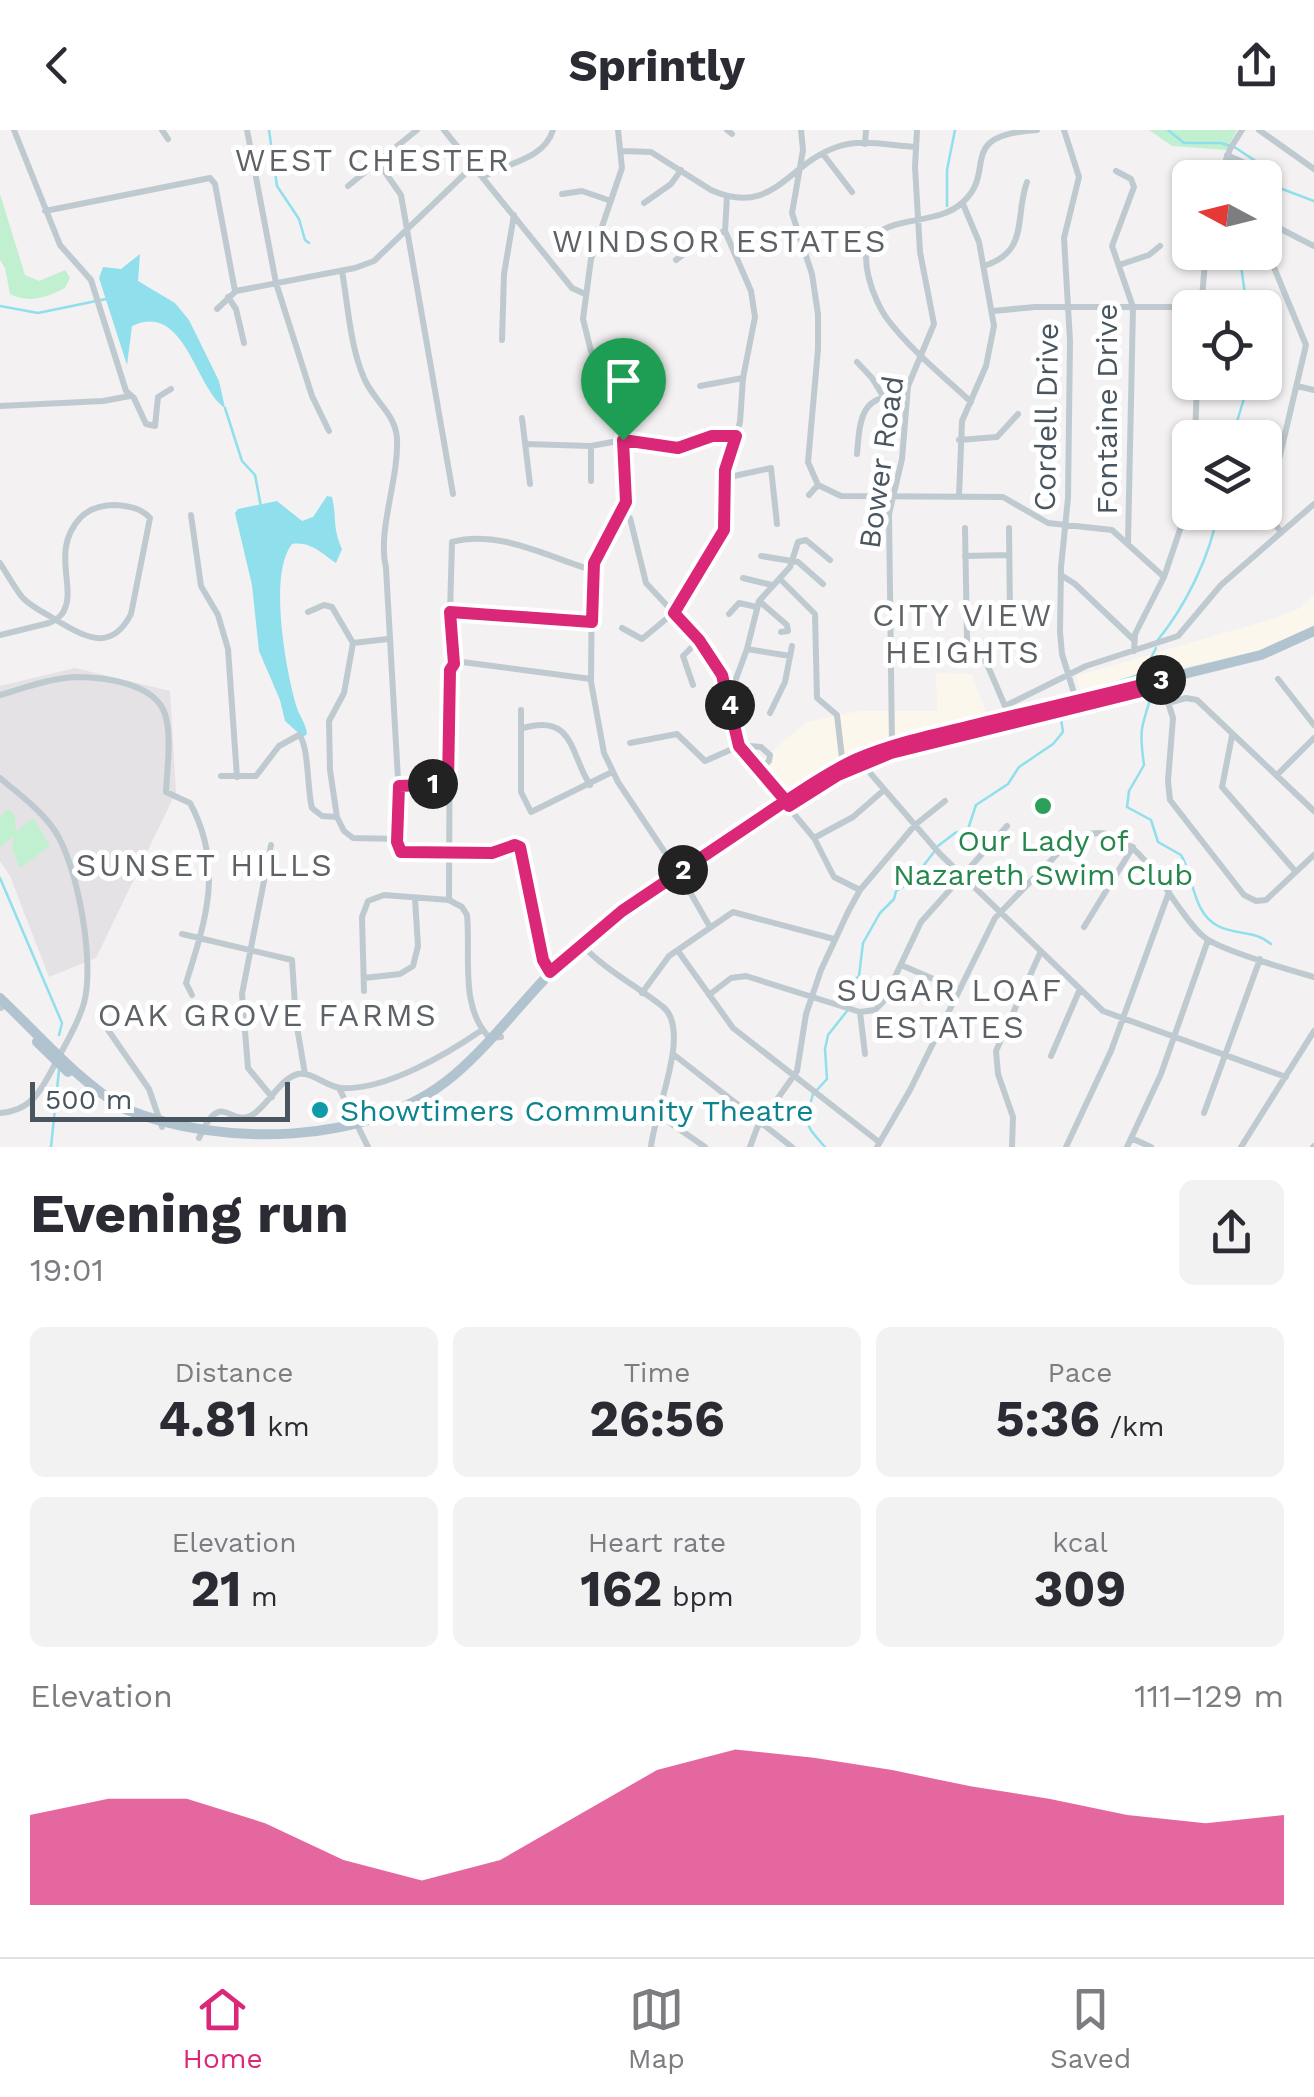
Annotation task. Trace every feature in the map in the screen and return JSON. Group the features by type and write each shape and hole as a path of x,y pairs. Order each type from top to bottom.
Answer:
{"main road":[{"path":"681,875 770,819 787,804 892,746 1162,683 1314,635"},
{"path":"275,1147 360,1130 428,1094 460,1069 550,972 582,946 843,766 1078,703"},
{"path":"491,1035 582,946"},
{"path":"0,998 58,1058 112,1100 198,1142 268,1142 360,1130"},
{"path":"0,1008 108,1105 173,1137"}],"street":[{"path":"14,130 65,254 91,280 124,386 145,422 155,426 158,397 171,389"},
{"path":"162,130 168,139"},
{"path":"247,130 276,283 312,396 329,431"},
{"path":"348,186 417,130"},
{"path":"458,130 446,133 572,288 583,310"},
{"path":"482,177 540,150 549,141 552,130"},
{"path":"618,130 622,168 593,249 583,310 586,337 619,418 630,520 646,583 699,640 722,675 739,746 814,838 834,876 860,890"},
{"path":"801,130 800,172 792,213 812,274 818,314 808,455 810,472 818,486 836,495 1003,497 1041,521 1108,528 1164,577"},
{"path":"865,144 866,130"},
{"name":"Bower Road","path":"892,746 888,541 902,459 907,395 912,375 932,335 935,317 921,261 917,130"},
{"path":"970,402 885,316 866,256 877,234 962,203 974,185 984,150 993,140 1009,131 1036,130"},
{"name":"Cordell Drive","path":"1064,130 1079,176 1064,238 1070,308 1060,642 1078,703"},
{"path":"1225,160 1242,130"},
{"path":"1259,130 1314,169"},
{"path":"622,150 652,152 711,190 748,198 766,194 842,145 916,148"},
{"path":"1230,149 1244,160"},
{"path":"823,154 852,192"},
{"path":"378,162 400,190 453,494"},
{"path":"217,309 232,294 374,261 473,166"},
{"path":"644,204 671,184 681,170"},
{"name":"Fontaine Drive","path":"1116,171 1131,179 1134,187 1112,242 1133,307 1128,544"},
{"path":"45,211 210,178 215,184 244,344"},
{"path":"984,266 1007,255 1015,243 1027,182"},
{"path":"562,194 582,192 611,201"},
{"path":"622,628 645,638 674,613 724,530 725,478 741,414 754,302 725,231 728,196"},
{"path":"959,496 962,421 990,355 993,311 975,226 962,203"},
{"path":"502,340 504,274 514,215"},
{"path":"1282,230 1314,246"},
{"path":"676,260 705,238 725,231"},
{"path":"1119,265 1144,257 1160,246"},
{"path":"1275,270 1310,343 1268,506 1269,516 1281,532"},
{"path":"342,271 362,373 390,415 396,437 389,518 381,549 386,568 399,786 398,848 404,854 492,853 515,845 522,849 543,960 550,972"},
{"path":"572,288 584,294"},
{"path":"993,311 1019,307 1172,307"},
{"path":"857,362 883,396"},
{"path":"700,386 743,378"},
{"path":"1297,386 1314,390"},
{"path":"857,454 863,415 871,403 883,396 907,395"},
{"path":"0,406 130,396"},
{"path":"959,440 997,437 1018,414"},
{"path":"522,418 530,484"},
{"path":"525,444 591,446 623,440 678,448 712,436 736,436"},
{"path":"590,482 591,446"},
{"path":"725,478 771,468 777,524"},
{"path":"810,495 818,486"},
{"path":"626,493 622,511 592,570 591,680 599,736 612,772 681,875 710,927"},
{"path":"965,528 967,639 987,664 1005,706 1070,674 1180,634 1211,595 1314,504"},
{"path":"0,563 4,578 28,603 56,620 82,635 103,639 122,628 134,604 152,525 150,516 137,508 122,506 104,505 87,512 66,540 66,602 62,614 56,620 0,635"},
{"path":"622,511 630,520"},
{"path":"191,515 200,586 218,615 228,649 237,777"},
{"path":"1008,528 1010,617"},
{"path":"1134,651 1134,640 1164,577 1180,530"},
{"path":"729,696 747,649 758,604 794,560 796,545 802,539 830,560"},
{"path":"449,900 450,670 454,664 450,612 452,542 506,542 592,570"},
{"path":"965,556 1009,555"},
{"path":"761,556 794,560 823,584"},
{"path":"1061,575 1134,640"},
{"path":"743,578 777,582 815,614 817,698 837,715 843,766"},
{"path":"730,614 739,603 758,604 787,625 788,631 782,632"},
{"path":"308,612 324,605 332,607 352,644 344,693 329,720 330,770 337,817 344,832 352,838 397,840"},
{"path":"450,612 592,622"},
{"path":"352,644 388,639"},
{"path":"693,685 683,656 699,640"},
{"path":"770,713 785,682 792,646"},
{"path":"747,649 790,656"},
{"path":"454,664 591,680"},
{"path":"0,694 70,678 124,684 150,695 164,711 166,794 190,804 209,857 211,881 186,983 192,995"},
{"path":"1278,679 1314,725"},
{"path":"1162,683 1173,718 1168,791 1174,807 1248,898 1266,900 1314,854"},
{"path":"1168,704 1194,699 1314,811"},
{"path":"521,710 521,792 526,807 533,813 612,772"},
{"path":"523,728 553,726 564,732 590,786"},
{"path":"630,743 678,734 703,761 739,746"},
{"path":"222,776 256,776 278,746 300,735 305,743 305,775 312,808 322,816 337,817"},
{"path":"1232,736 1222,787 1296,872"},
{"path":"1277,775 1314,738"},
{"path":"750,746 761,747 770,756 758,771"},
{"path":"862,760 884,790 961,874 1103,1011 1286,1077"},
{"path":"0,778 59,837 84,926 88,967 85,998 34,1100 20,1110 0,1113"},
{"path":"399,786 448,784"},
{"path":"814,838 854,817 884,790"},
{"path":"750,1147 761,1122 794,1077 811,998 834,939 860,890 915,825 945,801"},
{"path":"709,995 730,978 746,976 860,1012 880,1007 921,922 1007,826"},
{"path":"678,950 733,1028 878,1145 1001,912 1064,846 1090,834 1118,837 1133,847 1208,940 1314,978"},
{"path":"271,845 242,994 247,1065 252,1076 272,1096"},
{"path":"1084,926 1133,847"},
{"path":"1066,1147 1123,1020 1168,892"},
{"path":"198,1142 214,1114 225,1111 248,1117 294,1076 304,1074 339,1088 361,1086 403,1074 491,1035 471,996 467,915 449,900 380,896 365,904 364,990"},
{"path":"364,978 400,974 413,966 418,950 415,899"},
{"path":"642,993 656,971 678,950 728,914 739,912 834,939"},
{"path":"182,934 283,955 293,961 304,1074"},
{"path":"1127,1147 1174,1038 1208,940"},
{"path":"582,946 670,1013 675,1028 673,1054 650,1147"},
{"path":"1012,1147 1014,1117 998,1074 996,1051 1041,951"},
{"path":"1204,1113 1260,959"},
{"path":"901,965 960,990"},
{"path":"1051,1056 1080,989"},
{"path":"860,1012 865,1054"},
{"path":"108,1030 150,1089 162,1127"},
{"path":"1241,1147 1314,1031"},
{"path":"673,1054 792,1147"},
{"path":"339,1088 368,1147"},
{"path":"656,1112 704,1147"},
{"path":"1131,1138 1151,1147"}],"shaded area":[{"path":"1314,595 1314,625 1294,638 1264,649 1080,691 1076,676 1272,619 1300,608"},
{"path":"75,668 170,691 176,792 96,958 49,977 10,876 0,861 0,686"},
{"path":"936,673 972,674 987,715 847,758 788,794 759,762 807,722 858,711 937,711"}],"green space":[{"path":"1149,130 1237,130 1226,150 1172,146"},
{"path":"0,194 25,275 39,281 65,270 70,278 65,288 38,298 10,294 0,260"},
{"path":"9,809 15,817 16,832 33,818 50,846 20,868 12,848 14,836 0,847 0,816"}],"water":[{"path":"140,254 138,281 175,303 189,320 219,381 225,408 177,336 165,325 150,322 132,326 127,365 99,278 103,267 121,269"},
{"path":"327,496 332,497 342,549 336,563 311,546 292,544 281,577 284,647 296,705 307,734 303,737 285,721 259,651 252,585 235,513 238,509 277,501 302,521 313,517"}],"waterway":[{"path":"269,130 277,186 299,219 309,243"},
{"path":"947,206 947,170 955,130"},
{"path":"1168,130 1184,143 1221,143 1236,148 1257,162 1277,187 1314,201"},
{"path":"1242,270 1244,290"},
{"path":"0,306 38,313 106,299"},
{"path":"1237,420 1244,400"},
{"path":"225,408 242,461 255,475 261,507"},
{"path":"1157,641 1195,581 1213,530"},
{"path":"1150,678 1149,662 1156,648"},
{"path":"1083,693 1148,672"},
{"path":"1152,694 1142,729 1144,765 1129,791 1127,807 1151,820 1158,842 1181,855 1198,903 1209,920 1271,944"},
{"path":"938,846 968,829 976,805 1008,784 1019,767 1053,744 1063,732 1061,719 1072,716"},
{"path":"848,1004 853,982 859,976 863,943 896,891 910,883 934,852"},
{"path":"0,878 62,1023 59,1035"},
{"path":"816,1091 827,1079 828,1035 847,1011"},
{"path":"51,1147 59,1070"},
{"path":"813,1094 808,1124 825,1147"}],"place":[{"name":"Our Lady of Nazareth Swim Club","path":"1043,806"},
{"name":"Showtimers Community Theatre","path":"320,1110"}],"district":[{"name":"WEST CHESTER","path":"373,160"},
{"name":"WINDSOR ESTATES","path":"720,241"},
{"name":"CITY VIEW HEIGHTS","path":"963,634"},
{"name":"SUNSET HILLS","path":"205,865"},
{"name":"SUGAR LOAF ESTATES","path":"950,1008"},
{"name":"OAK GROVE FARMS","path":"268,1015"}],"route":[{"path":"623,440 626,502 596,554 592,622 450,612 454,664 450,670 448,784 399,786 397,842 401,852 492,853 515,845 522,849 543,960 550,972 622,911 778,806 786,801 794,796 809,784 856,760 912,741 1161,680 1162,686 891,753 838,775 789,806 786,801 748,760 739,746 722,675 699,640 674,613 724,530 725,470 736,436 712,436 678,448 623,440"}]}
